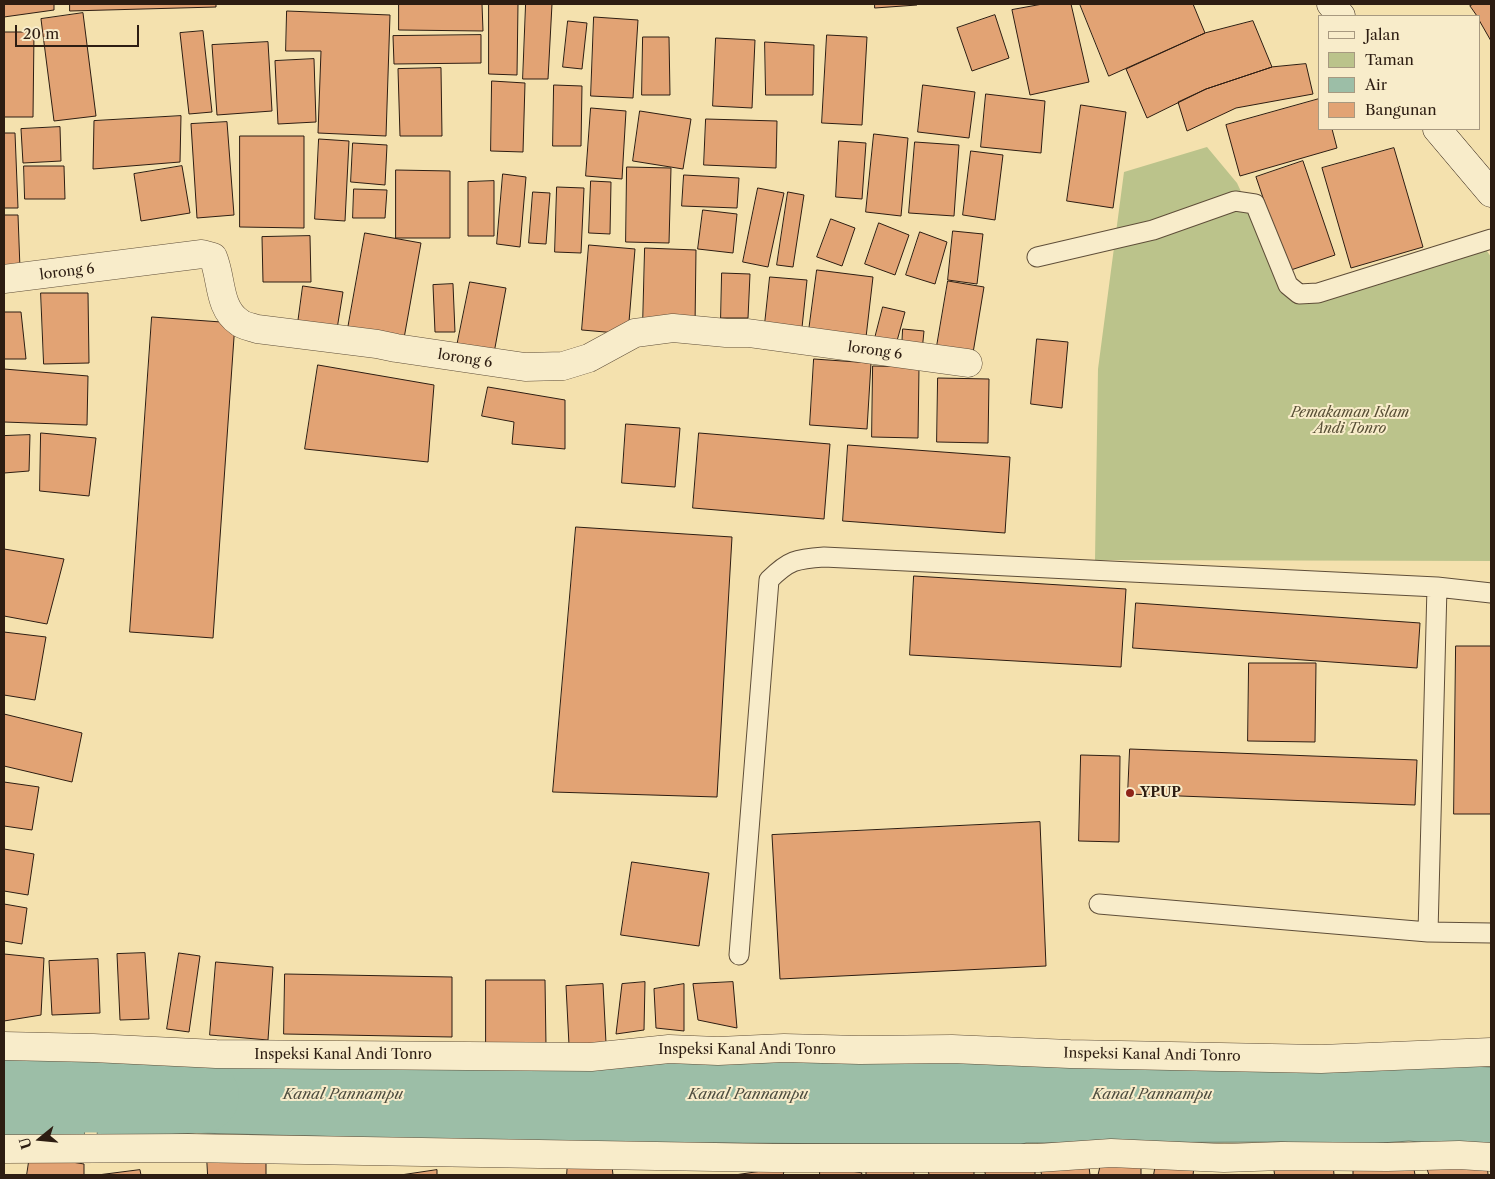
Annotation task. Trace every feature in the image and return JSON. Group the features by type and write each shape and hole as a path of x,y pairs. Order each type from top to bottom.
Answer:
{"street":[{"path":"1331,4 1340,15"},
{"path":"1438,130 1491,193"},
{"name":"lorong 6","path":"4,280 202,254 213,257 218,267 226,307 239,323 257,329 377,344 525,368 563,366 589,358 635,333 673,328 748,333 968,363"},
{"name":"Inspeksi Kanal Andi Tonro","path":"4,1046 216,1054 582,1056 669,1048 718,1051 784,1048 860,1050 952,1049 1321,1059 1491,1052"},
{"path":"4,1149 188,1148 773,1158 1038,1166 1112,1153 1224,1158 1261,1166 1387,1157 1460,1155 1491,1157"}],"lane":[{"path":"1037,257 1153,230 1235,200 1255,204 1288,285 1299,294 1318,293 1491,239"},
{"path":"739,954 769,580 781,568 796,560 824,557 1437,587 1491,593"},
{"path":"1428,932 1437,587"},
{"path":"1099,904 1428,932 1491,933"}],"green space":[{"name":"Pemakaman Islam Andi Tonro","path":"1207,147 1237,183 1288,293 1476,235 1491,257 1491,561 1095,560 1098,369 1124,172"}],"water":[{"path":"675,1060 1412,1063 1491,1067 1491,1149 1409,1141 1340,1146 1281,1142 1026,1143 1019,1145 607,1144 196,1133 97,1139 100,1063"},
{"path":"4,1065 35,1069 86,1065 89,1082 84,1139 4,1143"}],"building":[{"path":"4,4 54,4 54,10 4,17"},
{"path":"70,4 216,4 216,7 70,11"},
{"path":"399,4 482,4 483,31 399,30"},
{"path":"489,4 518,4 517,75 489,74"},
{"path":"526,4 552,4 548,79 523,79"},
{"path":"875,4 916,4 917,5 875,8"},
{"path":"1043,4 1071,4 1089,82 1030,95 1012,10"},
{"path":"1080,4 1193,4 1205,33 1109,76"},
{"path":"1474,4 1491,4 1491,41 1480,22 1480,15 1476,15 1470,6"},
{"path":"287,11 390,15 386,136 318,133 321,51 286,51"},
{"path":"83,13 96,116 54,121 41,19"},
{"path":"995,15 1009,58 972,71 957,28"},
{"path":"594,17 638,20 633,98 591,96"},
{"path":"568,21 587,23 582,69 563,67"},
{"path":"1253,21 1272,67 1206,89 1147,118 1126,69 1205,33"},
{"path":"203,31 212,112 189,114 180,33"},
{"path":"4,32 34,32 33,117 4,117"},
{"path":"481,35 481,63 394,64 393,36"},
{"path":"827,35 867,37 862,125 822,123"},
{"path":"643,37 669,37 670,95 642,95"},
{"path":"716,38 755,40 752,108 713,106"},
{"path":"268,42 272,111 217,115 212,45"},
{"path":"765,42 814,45 813,95 766,95"},
{"path":"314,59 316,122 278,124 275,61"},
{"path":"1306,64 1313,94 1236,108 1187,131 1178,102 1206,89 1272,67"},
{"path":"441,68 442,136 400,136 398,69"},
{"path":"492,81 525,83 523,152 491,151"},
{"path":"554,85 582,86 581,146 553,146"},
{"path":"923,85 975,92 969,138 918,132"},
{"path":"986,94 1045,101 1041,153 981,147"},
{"path":"1318,99 1318,130 1332,130 1337,148 1240,176 1226,125"},
{"path":"1081,105 1126,112 1113,208 1067,201"},
{"path":"591,108 626,111 622,179 586,176"},
{"path":"640,111 691,119 683,169 633,161"},
{"path":"181,116 180,162 93,169 94,121"},
{"path":"706,119 777,121 776,168 704,165"},
{"path":"227,122 234,215 197,218 191,124"},
{"path":"60,127 61,161 23,163 21,129"},
{"path":"4,133 15,133 18,208 4,208"},
{"path":"874,134 908,138 901,216 866,212"},
{"path":"240,136 304,136 304,228 240,227"},
{"path":"319,139 349,141 345,221 315,219"},
{"path":"839,141 866,143 862,199 836,197"},
{"path":"915,142 959,145 954,216 909,213"},
{"path":"353,143 387,145 385,185 351,182"},
{"path":"1394,148 1423,247 1351,268 1322,168"},
{"path":"971,151 1003,155 995,220 963,215"},
{"path":"1303,161 1335,255 1288,271 1256,177"},
{"path":"24,166 64,166 65,199 25,199"},
{"path":"182,166 190,213 141,221 134,174"},
{"path":"627,167 671,168 669,243 626,242"},
{"path":"396,170 450,171 450,238 396,238"},
{"path":"503,174 526,177 520,247 497,244"},
{"path":"684,175 739,178 737,208 682,206"},
{"path":"494,181 494,236 468,236 468,182"},
{"path":"591,181 611,182 610,234 589,233"},
{"path":"557,187 584,188 581,253 555,252"},
{"path":"758,188 784,193 768,267 743,262"},
{"path":"354,189 387,190 385,218 353,218"},
{"path":"533,192 550,193 546,244 529,243"},
{"path":"788,192 804,195 793,267 777,265"},
{"path":"703,210 737,214 733,253 698,249"},
{"path":"4,215 18,215 20,269 4,270"},
{"path":"831,219 855,228 842,266 817,257"},
{"path":"879,223 909,235 895,275 865,264"},
{"path":"953,231 983,234 977,284 948,280"},
{"path":"920,232 947,242 935,284 906,275"},
{"path":"365,233 421,243 403,344 347,334"},
{"path":"310,236 311,282 263,282 262,237"},
{"path":"589,245 635,249 628,334 582,330"},
{"path":"645,248 696,250 695,326 643,325"},
{"path":"817,270 873,277 865,346 808,338"},
{"path":"722,273 750,274 748,318 721,318"},
{"path":"770,277 807,280 801,337 764,333"},
{"path":"948,281 984,287 973,353 937,346"},
{"path":"470,282 506,288 494,353 457,346"},
{"path":"453,284 455,332 435,332 433,285"},
{"path":"303,286 343,292 337,329 298,323"},
{"path":"41,293 88,293 89,363 44,364"},
{"path":"883,307 905,312 895,348 874,342"},
{"path":"4,312 21,312 26,359 4,359"},
{"path":"152,317 235,323 213,638 130,632"},
{"path":"903,329 924,331 922,351 902,349"},
{"path":"1037,339 1068,342 1062,408 1031,404"},
{"path":"814,359 871,363 867,429 810,425"},
{"path":"318,365 434,385 428,462 305,449"},
{"path":"873,366 919,367 918,438 872,437"},
{"path":"4,369 88,376 87,425 4,422"},
{"path":"938,378 989,379 988,443 937,442"},
{"path":"488,387 565,400 565,449 512,444 514,422 482,416"},
{"path":"626,424 680,428 675,487 622,483"},
{"path":"41,433 96,438 89,496 40,491"},
{"path":"699,433 830,444 824,519 693,508"},
{"path":"30,435 29,471 4,473 4,436"},
{"path":"848,445 1010,457 1005,533 843,521"},
{"path":"576,527 732,537 717,797 553,792"},
{"path":"4,549 64,559 47,624 4,616"},
{"path":"914,576 1126,589 1121,667 910,655"},
{"path":"1136,603 1420,623 1417,668 1133,648"},
{"path":"4,632 46,637 35,700 4,695"},
{"path":"1456,646 1491,646 1491,814 1454,814"},
{"path":"1249,663 1316,663 1315,742 1248,741"},
{"path":"4,714 82,733 72,782 4,766"},
{"path":"1130,749 1417,760 1415,805 1128,794"},
{"path":"1081,755 1120,756 1119,842 1079,841"},
{"path":"4,782 39,787 32,830 4,826"},
{"path":"1040,822 1046,966 780,979 772,835"},
{"path":"4,849 34,854 28,895 4,891"},
{"path":"632,862 709,873 699,946 621,935"},
{"path":"4,904 27,908 22,944 4,941"},
{"path":"145,953 149,1019 120,1020 117,954"},
{"path":"179,953 200,956 189,1032 167,1029"},
{"path":"4,954 44,958 41,1015 4,1021"},
{"path":"98,959 100,1013 52,1015 49,961"},
{"path":"216,962 273,967 268,1040 210,1035"},
{"path":"285,974 452,977 452,1037 284,1034"},
{"path":"486,980 545,980 546,1046 486,1046"},
{"path":"645,982 644,1030 616,1034 622,984"},
{"path":"733,982 737,1028 698,1020 693,984"},
{"path":"603,984 606,1043 569,1045 566,986"},
{"path":"684,984 684,1031 656,1028 654,989"},
{"path":"30,1155 84,1164 84,1175 27,1175"},
{"path":"207,1157 266,1158 266,1175 208,1175"},
{"path":"1273,1159 1333,1162 1334,1175 1275,1175"},
{"path":"1141,1161 1141,1175 1098,1175 1101,1162"},
{"path":"568,1162 612,1166 613,1175 567,1175"},
{"path":"1487,1162 1488,1175 1429,1175 1425,1163"},
{"path":"1156,1163 1194,1167 1193,1175 1154,1175"},
{"path":"1413,1163 1415,1175 1353,1175 1353,1170"},
{"path":"913,1164 914,1175 866,1175 866,1169"},
{"path":"1040,1164 1089,1167 1090,1175 1042,1175"},
{"path":"820,1165 862,1173 861,1175 820,1175"},
{"path":"974,1166 974,1175 929,1175 928,1168"},
{"path":"984,1167 1035,1171 1035,1175 986,1175"},
{"path":"785,1168 783,1175 735,1175"},
{"path":"140,1170 141,1175 98,1175"},
{"path":"437,1170 437,1175 401,1175"}],"waterway":[{"name":"Kanal Pannampu","path":"4,1095 202,1096"}],"place":[{"name":"YPUP","path":"1130,793"}]}
